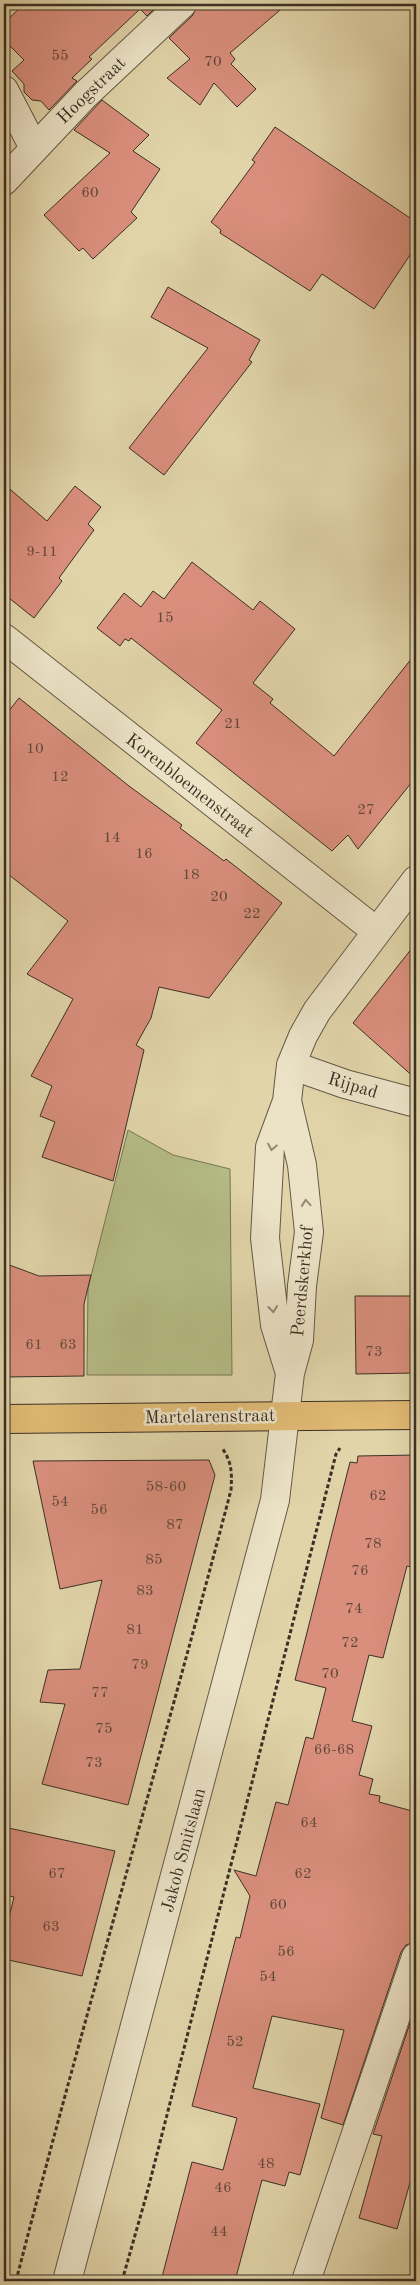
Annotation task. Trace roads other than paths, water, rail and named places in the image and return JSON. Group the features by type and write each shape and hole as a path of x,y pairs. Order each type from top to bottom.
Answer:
{"main road":[{"name":"Martelarenstraat","path":"4,1419 416,1416"}],"street":[{"name":"Hoogstraat","path":"4,181 85,95 182,4"},
{"path":"4,90 34,148"},
{"name":"Korenbloemenstraat","path":"4,638 376,931"},
{"name":"Peerdskerkhof","path":"290,1373 275,1325 265,1238 270,1147 287,1101 291,1066 303,1036 317,1011 416,880"},
{"name":"Rijpad","path":"291,1066 416,1104"},
{"name":"Peerdskerkhof","path":"284,1416 290,1373 298,1340 309,1232 302,1165 287,1101"},
{"name":"Jakob Smitslaan","path":"67,2281 275,1500 284,1416"},
{"path":"306,2281 416,1957"}]}
